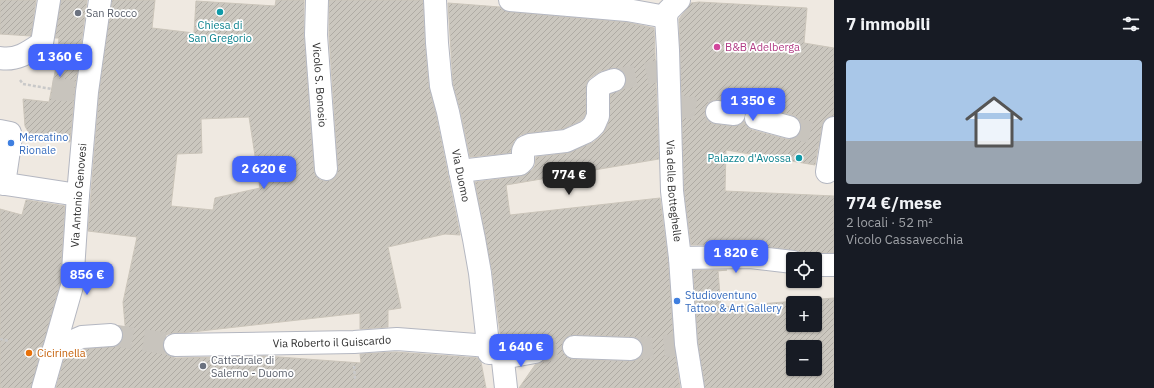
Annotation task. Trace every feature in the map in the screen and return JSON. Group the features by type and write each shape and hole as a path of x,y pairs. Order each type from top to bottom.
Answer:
{"street":[{"path":"7,58 29,52 42,43 49,0"},
{"name":"Via Antonio Genovesi","path":"43,388 72,286 87,92 100,0"},
{"name":"Vicolo S. Bonosio","path":"317,0 316,35 326,169"},
{"name":"Via Duomo","path":"435,0 441,86 460,171 493,350 506,388"},
{"path":"510,0 627,10 666,17 668,11 679,0"},
{"name":"Via delle Botteghelle","path":"666,17 664,71 672,105 672,191 680,258 686,344 692,388"},
{"path":"460,171 520,164 523,161 523,151 525,147 530,145 566,141 586,132 594,125 598,116 598,88 605,83 614,80"},
{"path":"756,118 788,127"},
{"path":"0,131 10,133 11,137 2,183 78,195"},
{"path":"827,172 832,135"},
{"path":"680,258 750,257 786,261"},
{"path":"54,349 82,337 111,335"},
{"name":"Via Roberto il Guiscardo","path":"175,345 354,342 397,339 493,350 514,356 535,352"},
{"path":"574,347 630,349"}],"path":[{"path":"0,340 9,341"}],"building":[{"path":"0,0 36,0 31,36 0,34"},
{"path":"61,0 87,0 75,90 70,142 30,135 25,126 23,99 49,102 57,62 59,38 55,38"},
{"path":"112,0 155,0 152,28 194,33 196,1 275,6 276,0 304,0 304,36 314,170 316,176 320,180 327,181 333,179 337,174 338,168 329,35 329,0 423,0 429,87 460,235 445,234 388,247 401,308 388,310 388,327 360,329 360,313 174,333 164,335 163,346 165,352 169,356 175,358 265,356 361,363 360,354 395,352 478,358 481,362 486,388 56,388 64,358 85,349 116,346 127,347 123,302 137,237 88,231 99,93","holes":["249,117 260,188 215,198 213,210 171,206 177,154 202,153 201,119"]},
{"path":"699,2 807,8 804,43 834,48 834,116 825,120 822,126 815,165 726,150 725,191 834,196 834,253 801,252 751,245 691,245 684,190 679,19 691,3","holes":["718,100 741,104 746,111 752,106 759,106 792,115 798,118 801,123 801,131 792,139 786,139 752,130 744,121 739,125 733,126 715,124 709,122 706,117 705,110 707,104 712,101"]},
{"path":"448,3 500,7 509,12 625,22 654,28 659,159 506,185 510,215 660,198 668,259 674,345 680,388 519,388 535,365 543,361 547,356 547,349 539,340 514,343 501,340 492,271 475,182 522,176 532,170 535,166 536,157 568,153 594,142 603,134 609,121 610,94 624,88 626,76 623,71 616,68 601,71 590,78 586,88 586,113 584,118 580,121 563,129 520,135 514,141 510,153 470,157 453,84","holes":["568,336 632,337 638,339 642,343 643,350 641,356 637,360 573,359 567,357 563,353 562,346 564,340"]},
{"path":"26,200 65,206 60,284 31,388 0,388 0,209 22,215"},
{"path":"693,270 727,270 718,271 721,307 786,302 786,332 822,332 822,299 834,298 834,388 705,388 698,343"}],"tunnel":[{"path":"614,80 659,71"},
{"path":"52,89 87,92"},
{"path":"674,105 717,112"},
{"path":"789,127 829,137"},
{"path":"111,335 175,345"},
{"path":"631,349 686,344"},
{"path":"535,352 574,347"}],"place":[{"name":"Chiesa di San Gregorio","path":"220,12"},
{"name":"San Rocco","path":"78,13"},
{"name":"B&B Adelberga","path":"717,47"},
{"name":"Mercatino Rionale","path":"11,143"},
{"name":"Palazzo d'Avossa","path":"799,158"},
{"name":"Studioventuno Tattoo & Art Gallery","path":"677,301"},
{"name":"Cicirinella","path":"29,353"},
{"name":"Cattedrale di Salerno - Duomo","path":"203,366"}]}
